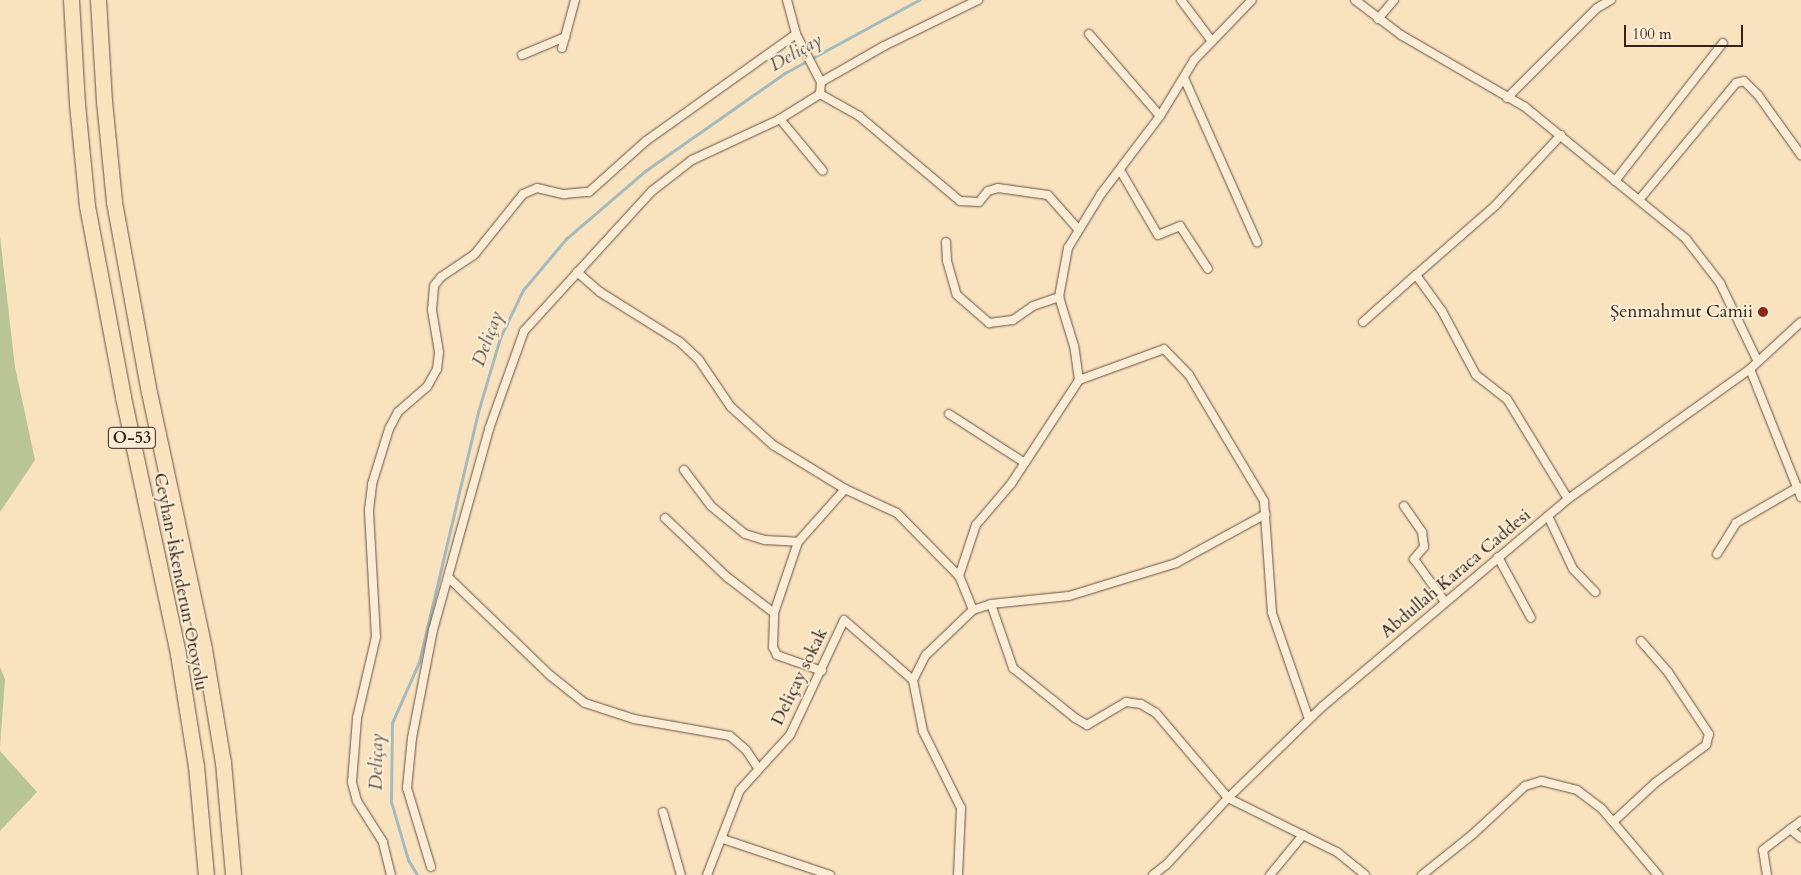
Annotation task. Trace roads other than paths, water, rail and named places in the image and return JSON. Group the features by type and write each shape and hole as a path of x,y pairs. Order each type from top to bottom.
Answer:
{"highway":[{"name":"Ceyhan-İskenderun Otoyolu","path":"72,0 77,104 87,206 123,397 178,654 196,766 206,875"},
{"name":"Ceyhan-İskenderun Otoyolu","path":"98,0 104,101 114,202 149,392 204,649 223,762 233,875"}],"street":[{"path":"562,48 575,0"},
{"path":"787,0 796,34 821,82 820,94"},
{"path":"821,82 884,46 978,0"},
{"path":"1181,0 1211,40"},
{"path":"1079,380 1074,346 1059,296 1068,248 1078,229 1160,116 1211,40 1252,0"},
{"path":"1355,0 1378,19 1507,98 1561,134 1686,239 1720,283 1757,360"},
{"path":"1378,19 1394,0"},
{"path":"1507,98 1597,8 1610,0"},
{"path":"391,875 383,842 357,801 352,782 358,718 376,637 369,510 372,484 388,429 403,407 432,381 437,369 439,352 432,310 434,286 441,277 474,255 523,194 537,188 564,194 589,192 646,141 796,34"},
{"path":"1089,34 1160,116"},
{"path":"522,55 565,37"},
{"path":"1615,181 1723,44"},
{"path":"1184,78 1257,242"},
{"path":"1638,200 1736,83 1744,81 1758,95 1801,155"},
{"path":"431,867 407,788 412,738 433,630 489,429 524,332 652,191 692,160 780,119 820,94"},
{"path":"820,94 859,116 960,201 979,202 988,191 998,188 1048,195 1078,229"},
{"path":"780,119 822,172"},
{"path":"1362,322 1496,205 1561,134"},
{"path":"1120,170 1158,235 1180,226 1208,269"},
{"path":"946,242 947,261 957,295 989,323 1013,320 1032,306 1059,296"},
{"path":"577,272 600,292 680,342 699,360 731,407 773,445 845,489 897,513 959,576 973,610"},
{"path":"1416,275 1442,311 1476,375 1506,399 1568,499"},
{"name":"Abdullah Karaca Caddesi","path":"1153,875 1167,864 1228,798 1309,719 1445,602 1568,499 1750,368 1801,322"},
{"path":"959,576 976,525 1025,463 1079,380 1164,349 1189,375 1264,501 1272,613 1309,719"},
{"path":"1750,368 1801,497"},
{"path":"949,414 1025,463"},
{"path":"684,470 712,506 745,534 765,540 798,542"},
{"path":"1717,554 1736,523 1798,487"},
{"path":"822,671 777,655 772,647 774,613 798,542 845,489"},
{"path":"1404,506 1422,532 1424,547 1414,559 1445,602"},
{"path":"958,875 961,808 923,731 913,680 926,655 973,610 992,604 1069,596 1176,563 1266,514"},
{"path":"1548,516 1573,569 1595,592"},
{"path":"665,518 727,577 774,613"},
{"path":"1498,557 1531,618"},
{"path":"449,578 551,676 585,703 634,719 730,736 746,750 758,768"},
{"path":"992,604 1013,668 1030,685 1087,725 1126,702 1141,704 1156,713 1228,798 1337,852 1365,875"},
{"name":"Deliçay sokak","path":"707,875 723,839 740,790 790,735 822,671 844,620 913,680"},
{"path":"1614,821 1655,783 1706,745 1709,734 1668,672 1641,641"},
{"path":"1422,875 1474,834 1525,786 1541,782 1578,790 1614,821 1658,875"},
{"path":"663,812 680,875"},
{"path":"1767,875 1763,850 1801,821"},
{"path":"1790,829 1801,838"},
{"path":"1270,875 1303,835"},
{"path":"723,839 830,875"}],"waterway":[{"name":"Deliçay","path":"417,875 408,860 391,802 392,723 419,662 478,412 500,338 523,290 566,239 645,171 785,73 919,0"}],"place":[{"name":"Şenmahmut Camii","path":"1763,312"}]}
